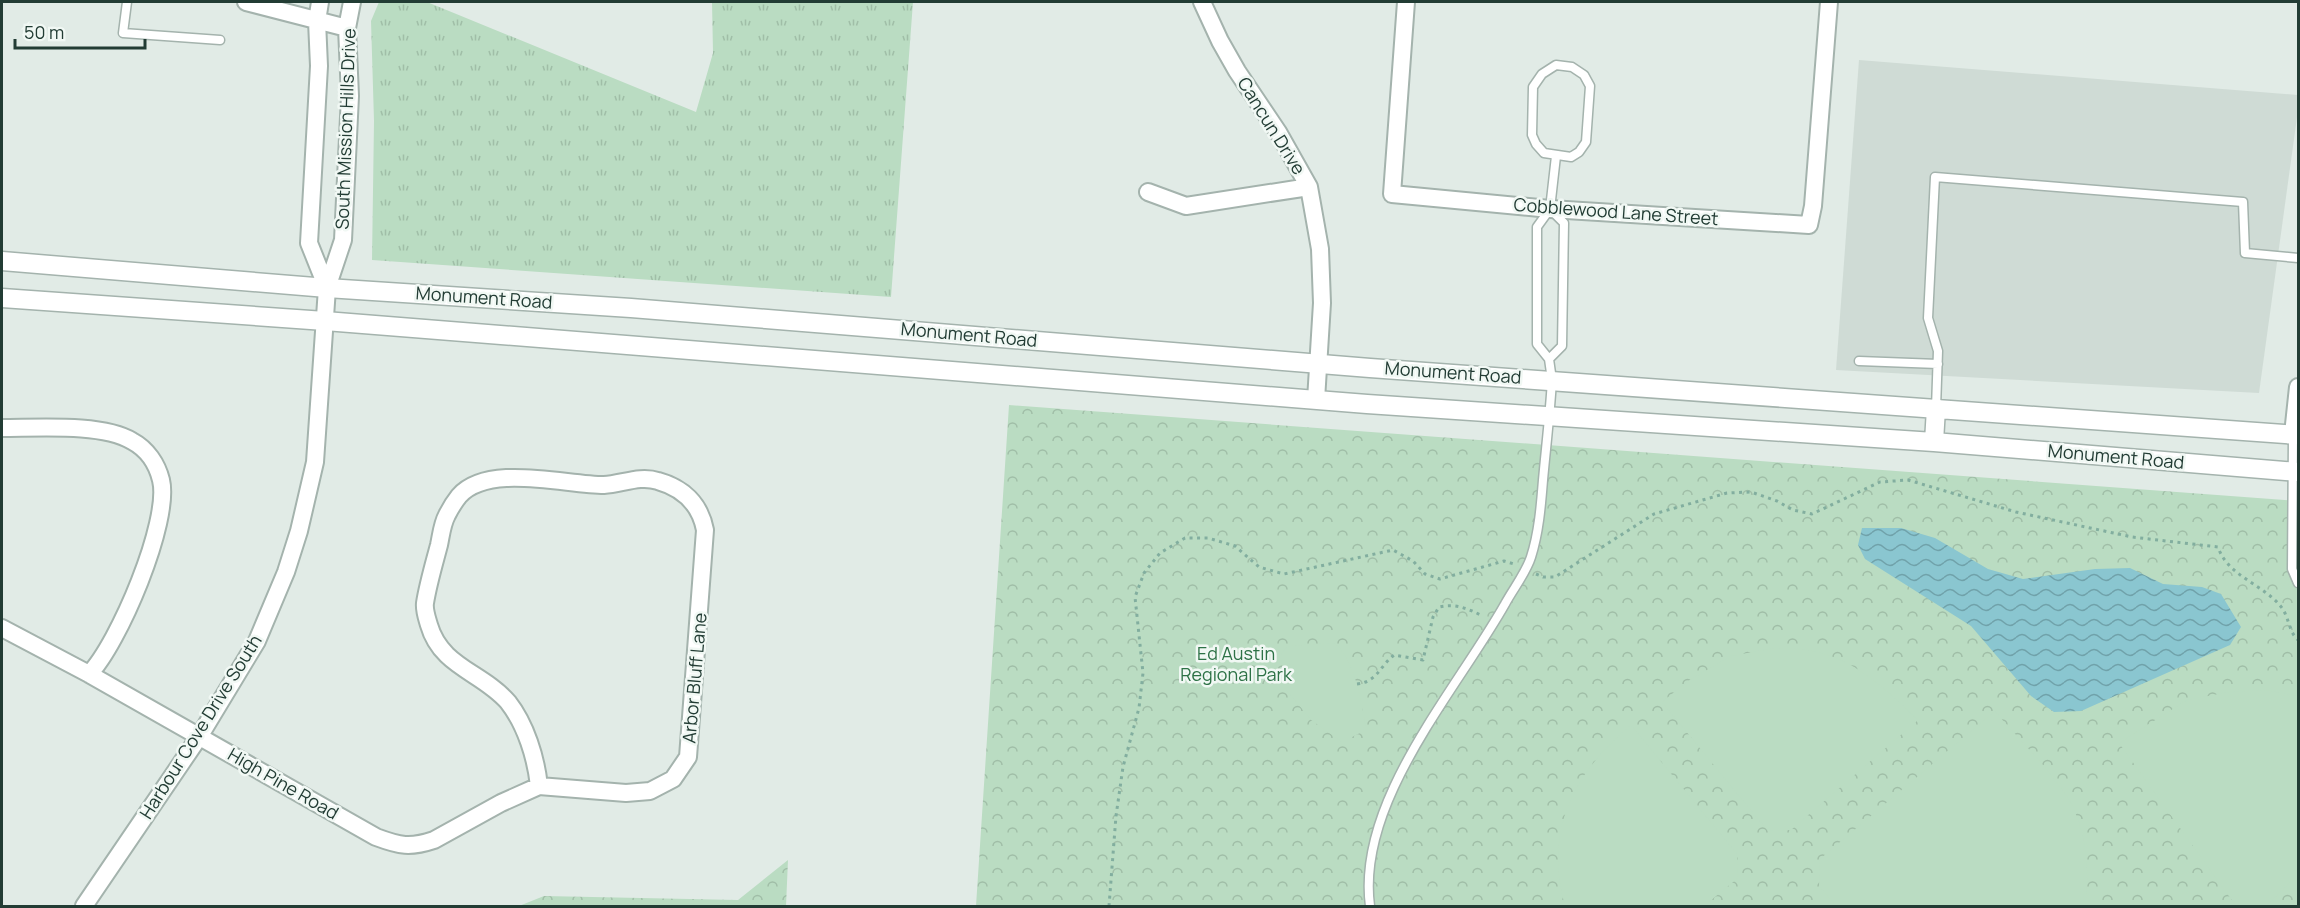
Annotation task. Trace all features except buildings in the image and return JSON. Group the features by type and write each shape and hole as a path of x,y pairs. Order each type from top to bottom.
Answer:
{"street":[{"path":"246,2 347,28"},
{"name":"South Mission Hills Drive","path":"320,2 317,21 319,66 309,243 327,288"},
{"name":"South Mission Hills Drive","path":"327,288 343,240 350,96 347,28 352,2"},
{"name":"Cancun Drive","path":"1202,2 1237,71 1278,132 1310,187 1320,249 1322,303 1316,400"},
{"name":"Cobblewood Lane Street","path":"1406,2 1392,194 1550,209 1809,225 1813,206 1829,2"},
{"path":"1148,192 1186,206 1310,187"},
{"name":"Monument Road","path":"2,261 327,288 631,308 1319,363 2296,435"},
{"name":"Harbour Cove Drive South","path":"84,906 199,737 256,641 286,572 315,462 327,288"},
{"name":"Monument Road","path":"2,298 325,321 1316,400 1934,442 2296,472"},
{"path":"2296,435 2298,387"},
{"path":"1934,442 1936,408"},
{"path":"2,428 112,432 134,442 148,452 161,481 161,507 150,555 100,663 89,674"},
{"name":"Arbor Bluff Lane","path":"500,478 605,484 642,479 657,480 683,492 699,509 703,518 706,544 688,757 673,779 650,791 640,793 539,786 528,742 518,718 506,701 447,656 432,636 425,604 446,516 460,495 482,481 500,478"},
{"name":"High Pine Road","path":"2,628 89,674 376,837 396,845 409,846 434,840 501,803 539,786"}],"lane":[{"path":"126,2 123,33 220,40"},
{"path":"1556,65 1572,67 1584,75 1590,86 1586,142 1580,152 1571,157 1556,156 1544,153 1532,135 1533,87 1542,74 1556,65"},
{"path":"1370,906 1368,894 1372,850 1383,811 1424,732 1495,622 1531,558 1540,512 1552,380 1549,359 1537,344 1537,227 1550,209 1556,156"},
{"path":"1936,408 1938,351 1928,318 1935,177 2243,202 2245,253 2298,258"},
{"path":"1549,359 1562,346 1564,223 1550,209"},
{"path":"1859,360 1938,364"},
{"path":"2296,435 2292,569 2298,583"}],"path":[{"path":"1109,906 1116,816 1123,767 1139,708 1143,673 1135,597 1144,573 1160,553 1185,538 1208,538 1235,546 1258,567 1284,573 1393,550 1413,561 1425,574 1440,579 1504,561 1543,577 1555,577 1654,514 1727,493 1751,492 1778,501 1792,510 1812,514 1881,482 1908,480 2028,515 2132,537 2218,547 2220,555 2233,570 2267,594 2283,609 2293,636 2298,640"},
{"path":"1357,684 1375,678 1386,661 1394,655 1423,660 1433,617 1439,607 1450,604 1466,608 1495,622"}],"shaded area":[{"path":"1859,60 2298,95 2298,110 2259,393 1836,370"}],"green space":[{"path":"379,2 427,2 696,112 713,53 712,2 913,2 891,297 372,260 374,121 371,21"},
{"name":"Ed Austin Regional Park","path":"1009,405 2298,501 2298,906 976,906"},
{"path":"1333,643 1347,658 1352,669 1360,695 1366,730 1342,742 1311,720 1285,688 1281,655 1290,646"},
{"path":"1769,649 1806,650 1838,659 1881,686 1918,720 1791,830 1768,831 1662,702 1688,681 1731,656"},
{"path":"2266,690 2298,696 2298,875 2266,906 2236,906 2119,743 2187,700 2229,692"},
{"path":"1995,711 2046,768 2071,803 2081,828 2086,854 2085,906 1836,906 1819,886 1820,859"},
{"path":"1631,725 1737,854 1738,878 1704,906 1565,906 1559,879 1558,853 1561,828 1568,805 1593,763"},
{"path":"788,860 786,906 519,906 544,896 738,900"}],"water":[{"path":"1862,528 1901,528 1935,538 1988,569 2023,579 2095,569 2130,568 2163,584 2202,587 2221,594 2241,627 2230,645 2081,711 2054,712 2031,696 1971,626 1865,559 1858,545"}]}
